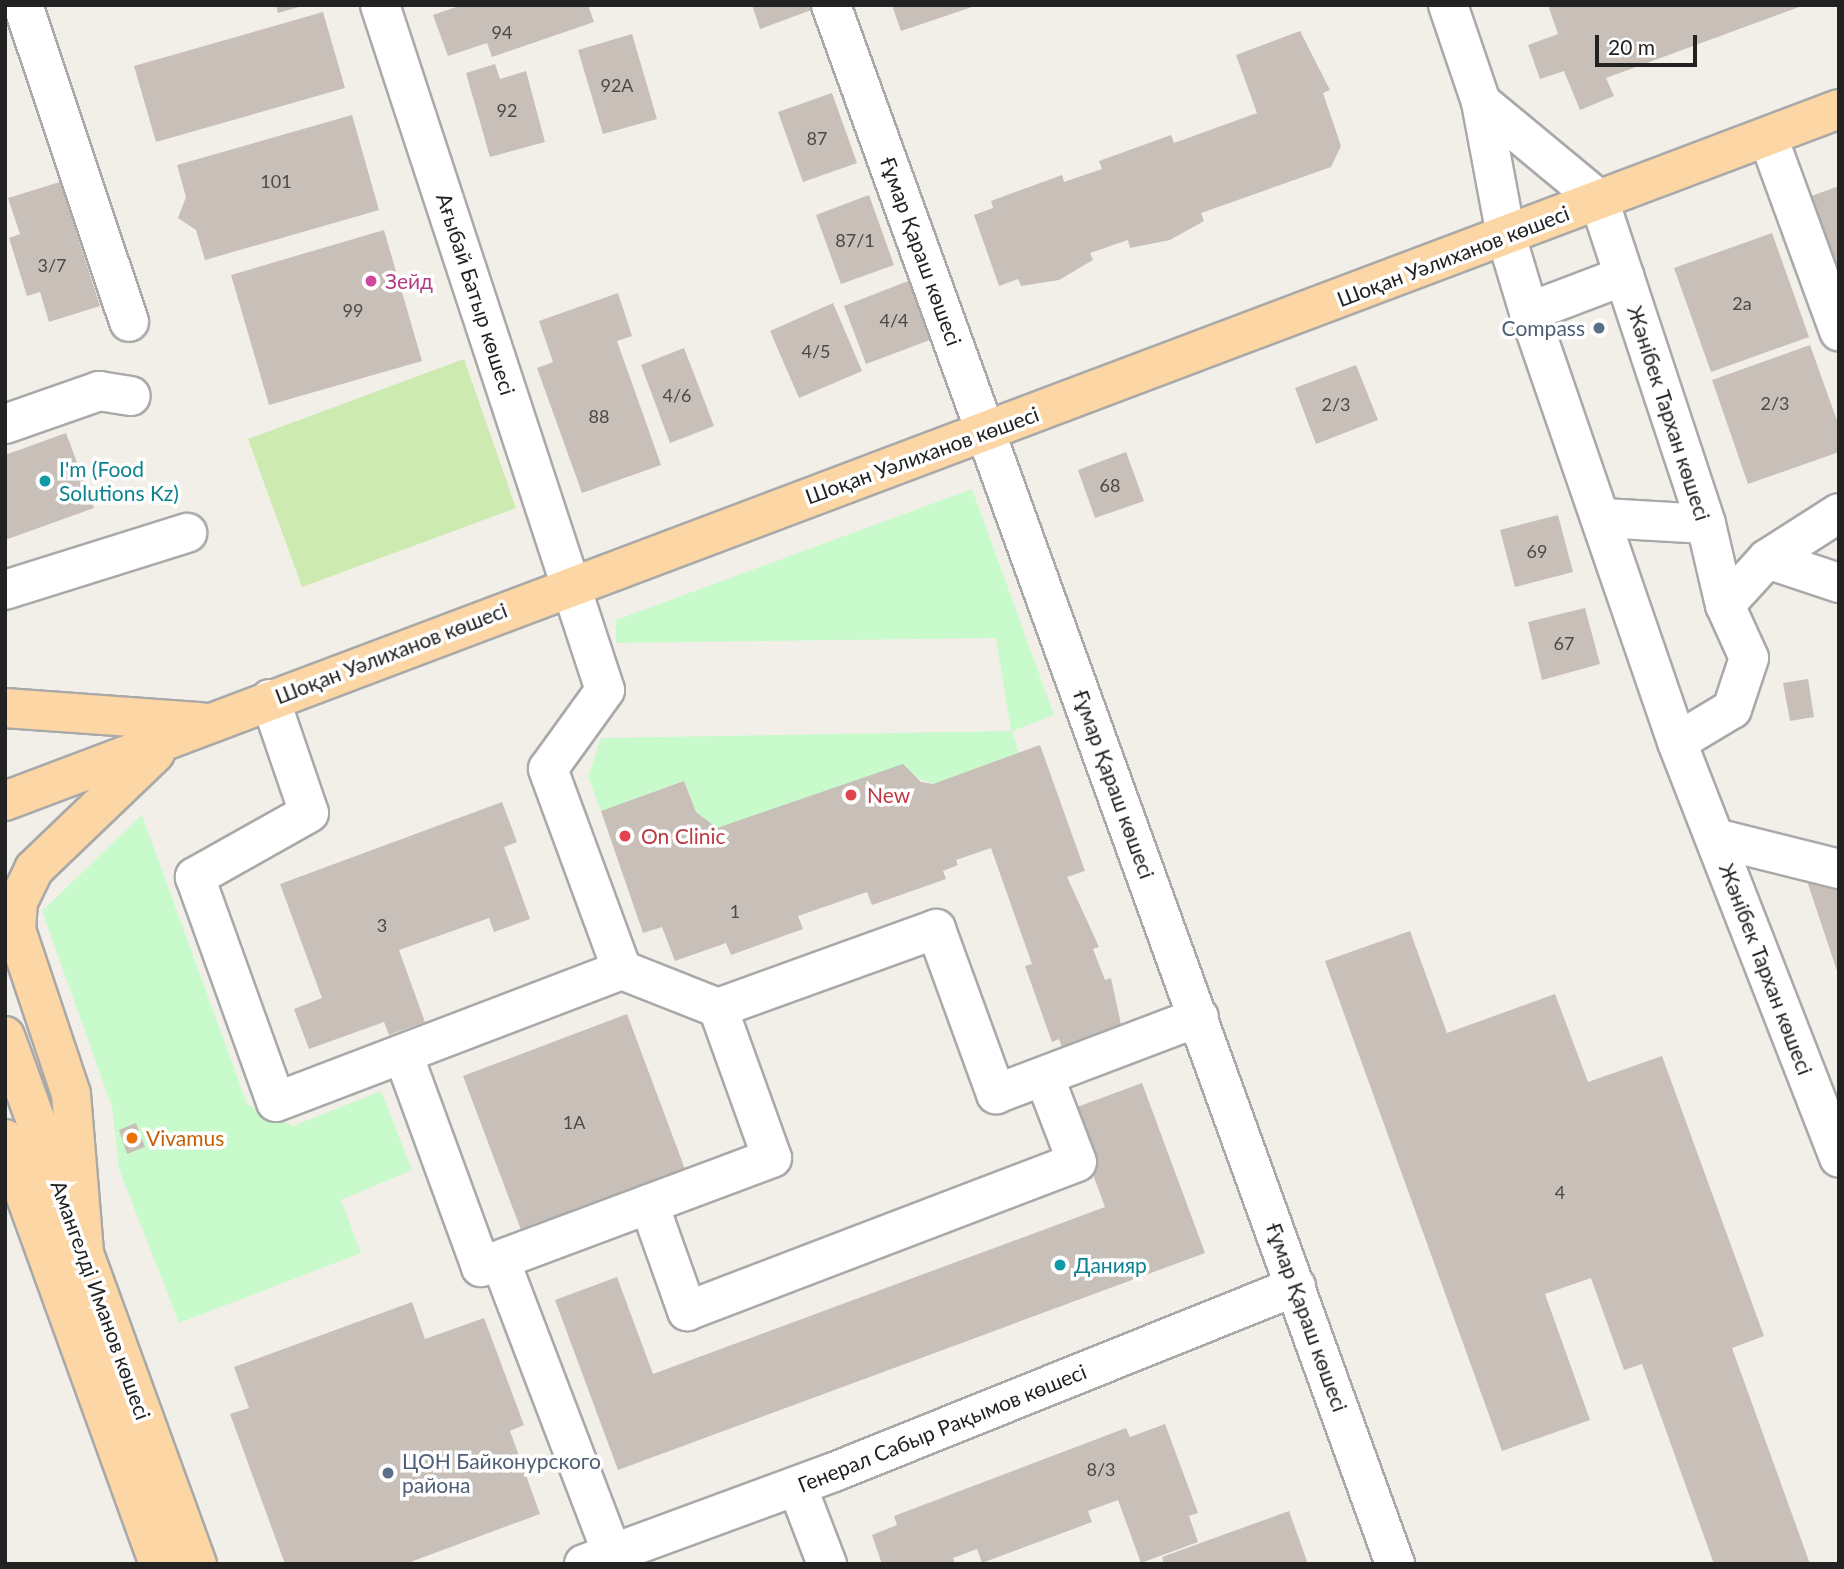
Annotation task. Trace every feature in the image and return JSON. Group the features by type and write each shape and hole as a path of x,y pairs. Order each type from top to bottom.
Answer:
{"main road":[{"name":"Шоқан Уәлиханов көшесі","path":"5,801 572,583 986,432 1839,109"},
{"path":"5,708 211,722"},
{"path":"84,1252 71,1094 16,930 18,902 34,869 176,736"},
{"name":"Амангелді Иманов көшесі","path":"5,1036 197,1564"},
{"name":"Амангелді Иманов көшесі","path":"5,1139 159,1564"}],"street":[{"path":"23,5 128,322"},
{"name":"Ағыбай Батыр көшесі","path":"380,5 605,690 548,769 622,970"},
{"name":"Ғұмар Қараш көшесі","path":"831,5 1395,1564"},
{"name":"Жәнібек Тархан көшесі","path":"1448,5 1481,102 1506,236 1530,312 1603,518 1677,742 1839,1158"},
{"path":"1481,102 1599,200"},
{"path":"1768,137 1839,331"},
{"name":"Жәнібек Тархан көшесі","path":"1599,200 1706,524 1725,605 1749,658 1743,687 1732,709 1677,742"},
{"path":"1530,312 1624,276"},
{"path":"5,424 99,391 131,397"},
{"path":"1725,605 1767,559 1839,513"},
{"path":"1603,518 1706,524"},
{"path":"5,590 187,534"},
{"path":"1767,559 1839,583"},
{"path":"270,699 309,813 195,877 276,1102 622,970 718,1008 936,929 996,1094 1199,1017"},
{"path":"1715,838 1839,869"},
{"path":"403,1054 481,1267 772,1158 718,1008"},
{"path":"649,1204 687,1311 1077,1162 1044,1076"},
{"path":"500,1260 598,1559"},
{"name":"Генерал Сабыр Рақымов көшесі","path":"598,1559 797,1486 1296,1286"},
{"path":"797,1486 827,1564"}],"green space":[{"path":"464,359 516,508 302,587 248,439"},
{"path":"972,489 1054,715 1012,731 1019,753 933,784 911,775 717,828 696,812 684,781 601,811 588,777 601,738 1011,731 996,638 616,643 616,620"},
{"path":"142,815 247,1104 293,1126 381,1091 412,1170 341,1200 361,1253 179,1323 119,1169 112,1107 42,911"}],"building":[{"path":"276,5 302,5 302,6 278,13"},
{"path":"462,5 588,5 594,22 492,57 487,43 448,56 433,15"},
{"path":"752,5 813,5 814,9 760,29"},
{"path":"892,5 975,5 975,6 901,31"},
{"path":"1548,5 1802,6 1606,78 1614,96 1580,110 1564,71 1540,79 1528,45 1558,34"},
{"path":"323,12 345,88 156,142 134,66"},
{"path":"1300,31 1330,90 1323,93 1341,146 1331,167 1201,213 1204,221 1170,240 1130,248 1128,240 1090,253 1093,260 1059,280 1021,286 1018,279 999,286 974,215 993,208 991,201 1062,175 1064,182 1102,169 1099,161 1171,135 1174,143 1257,113 1236,55"},
{"path":"632,34 657,119 603,134 578,50"},
{"path":"495,64 500,79 526,71 545,142 490,157 466,73"},
{"path":"832,93 857,163 803,182 778,112"},
{"path":"352,115 379,210 205,260 196,230 178,218 186,197 177,165"},
{"path":"60,182 100,306 49,322 40,292 27,296 9,238 20,234 8,198"},
{"path":"1839,186 1839,296 1803,199"},
{"path":"869,195 894,265 841,284 816,215"},
{"path":"384,230 422,361 269,405 231,275"},
{"path":"1772,233 1809,337 1711,372 1674,268"},
{"path":"921,276 943,335 866,364 844,306"},
{"path":"618,293 632,336 617,341 661,465 582,493 537,368 553,362 539,321"},
{"path":"833,303 862,371 799,398 770,331"},
{"path":"1810,345 1839,426 1839,452 1748,484 1712,380"},
{"path":"684,348 714,426 670,443 641,365"},
{"path":"1356,365 1378,420 1316,444 1295,388"},
{"name":"I'm (Food Solutions Kz)","path":"66,433 94,508 5,540 5,455"},
{"path":"1126,452 1144,501 1095,518 1078,470"},
{"path":"1558,515 1573,572 1515,587 1500,530"},
{"path":"1585,608 1600,664 1542,680 1528,622"},
{"path":"1808,679 1814,717 1790,721 1783,683"},
{"path":"1040,745 1085,871 1067,877 1099,947 1093,949 1105,980 1111,978 1123,1034 1065,1055 1059,1039 1052,1042 1025,966 1032,964 991,848 956,860 958,865 943,871 946,879 872,905 867,892 798,916 803,929 731,955 726,943 675,961 662,927 643,933 601,811 684,781 696,812 717,828 903,764 921,782 933,784"},
{"path":"502,802 517,842 504,847 530,919 494,932 489,918 399,950 425,1022 389,1035 384,1022 309,1049 294,1009 322,998 280,884"},
{"path":"1805,875 1839,885 1839,974 1838,974"},
{"path":"1410,931 1447,1033 1555,994 1588,1082 1662,1056 1764,1336 1732,1348 1810,1564 1714,1564 1642,1364 1624,1370 1591,1278 1545,1294 1590,1420 1502,1451 1325,961"},
{"path":"627,1014 685,1169 521,1230 463,1076"},
{"name":"Данияр","path":"1142,1083 1205,1253 618,1470 555,1300 617,1277 653,1374 1105,1207 1069,1110"},
{"name":"Vivamus","path":"136,1123 145,1147 127,1154 119,1130"},
{"name":"ЦОН Байконурского района","path":"412,1302 425,1339 484,1318 524,1425 510,1431 540,1514 405,1564 285,1564 230,1414 249,1408 234,1367"},
{"path":"1165,1424 1198,1513 1189,1516 1198,1542 1141,1563 1118,1500 1088,1511 1092,1522 982,1563 977,1549 953,1558 955,1564 882,1564 872,1535 897,1525 894,1516 1126,1428 1130,1437"},
{"path":"1289,1511 1308,1564 1164,1564 1162,1557"}],"place":[{"name":"Зейд","path":"371,281"},
{"name":"Compass","path":"1599,328"},
{"name":"I'm (Food Solutions Kz)","path":"45,481"},
{"name":"New","path":"851,795"},
{"name":"On Clinic","path":"625,836"},
{"name":"Vivamus","path":"132,1138"},
{"name":"Данияр","path":"1060,1265"},
{"name":"ЦОН Байконурского района","path":"388,1473"}]}
